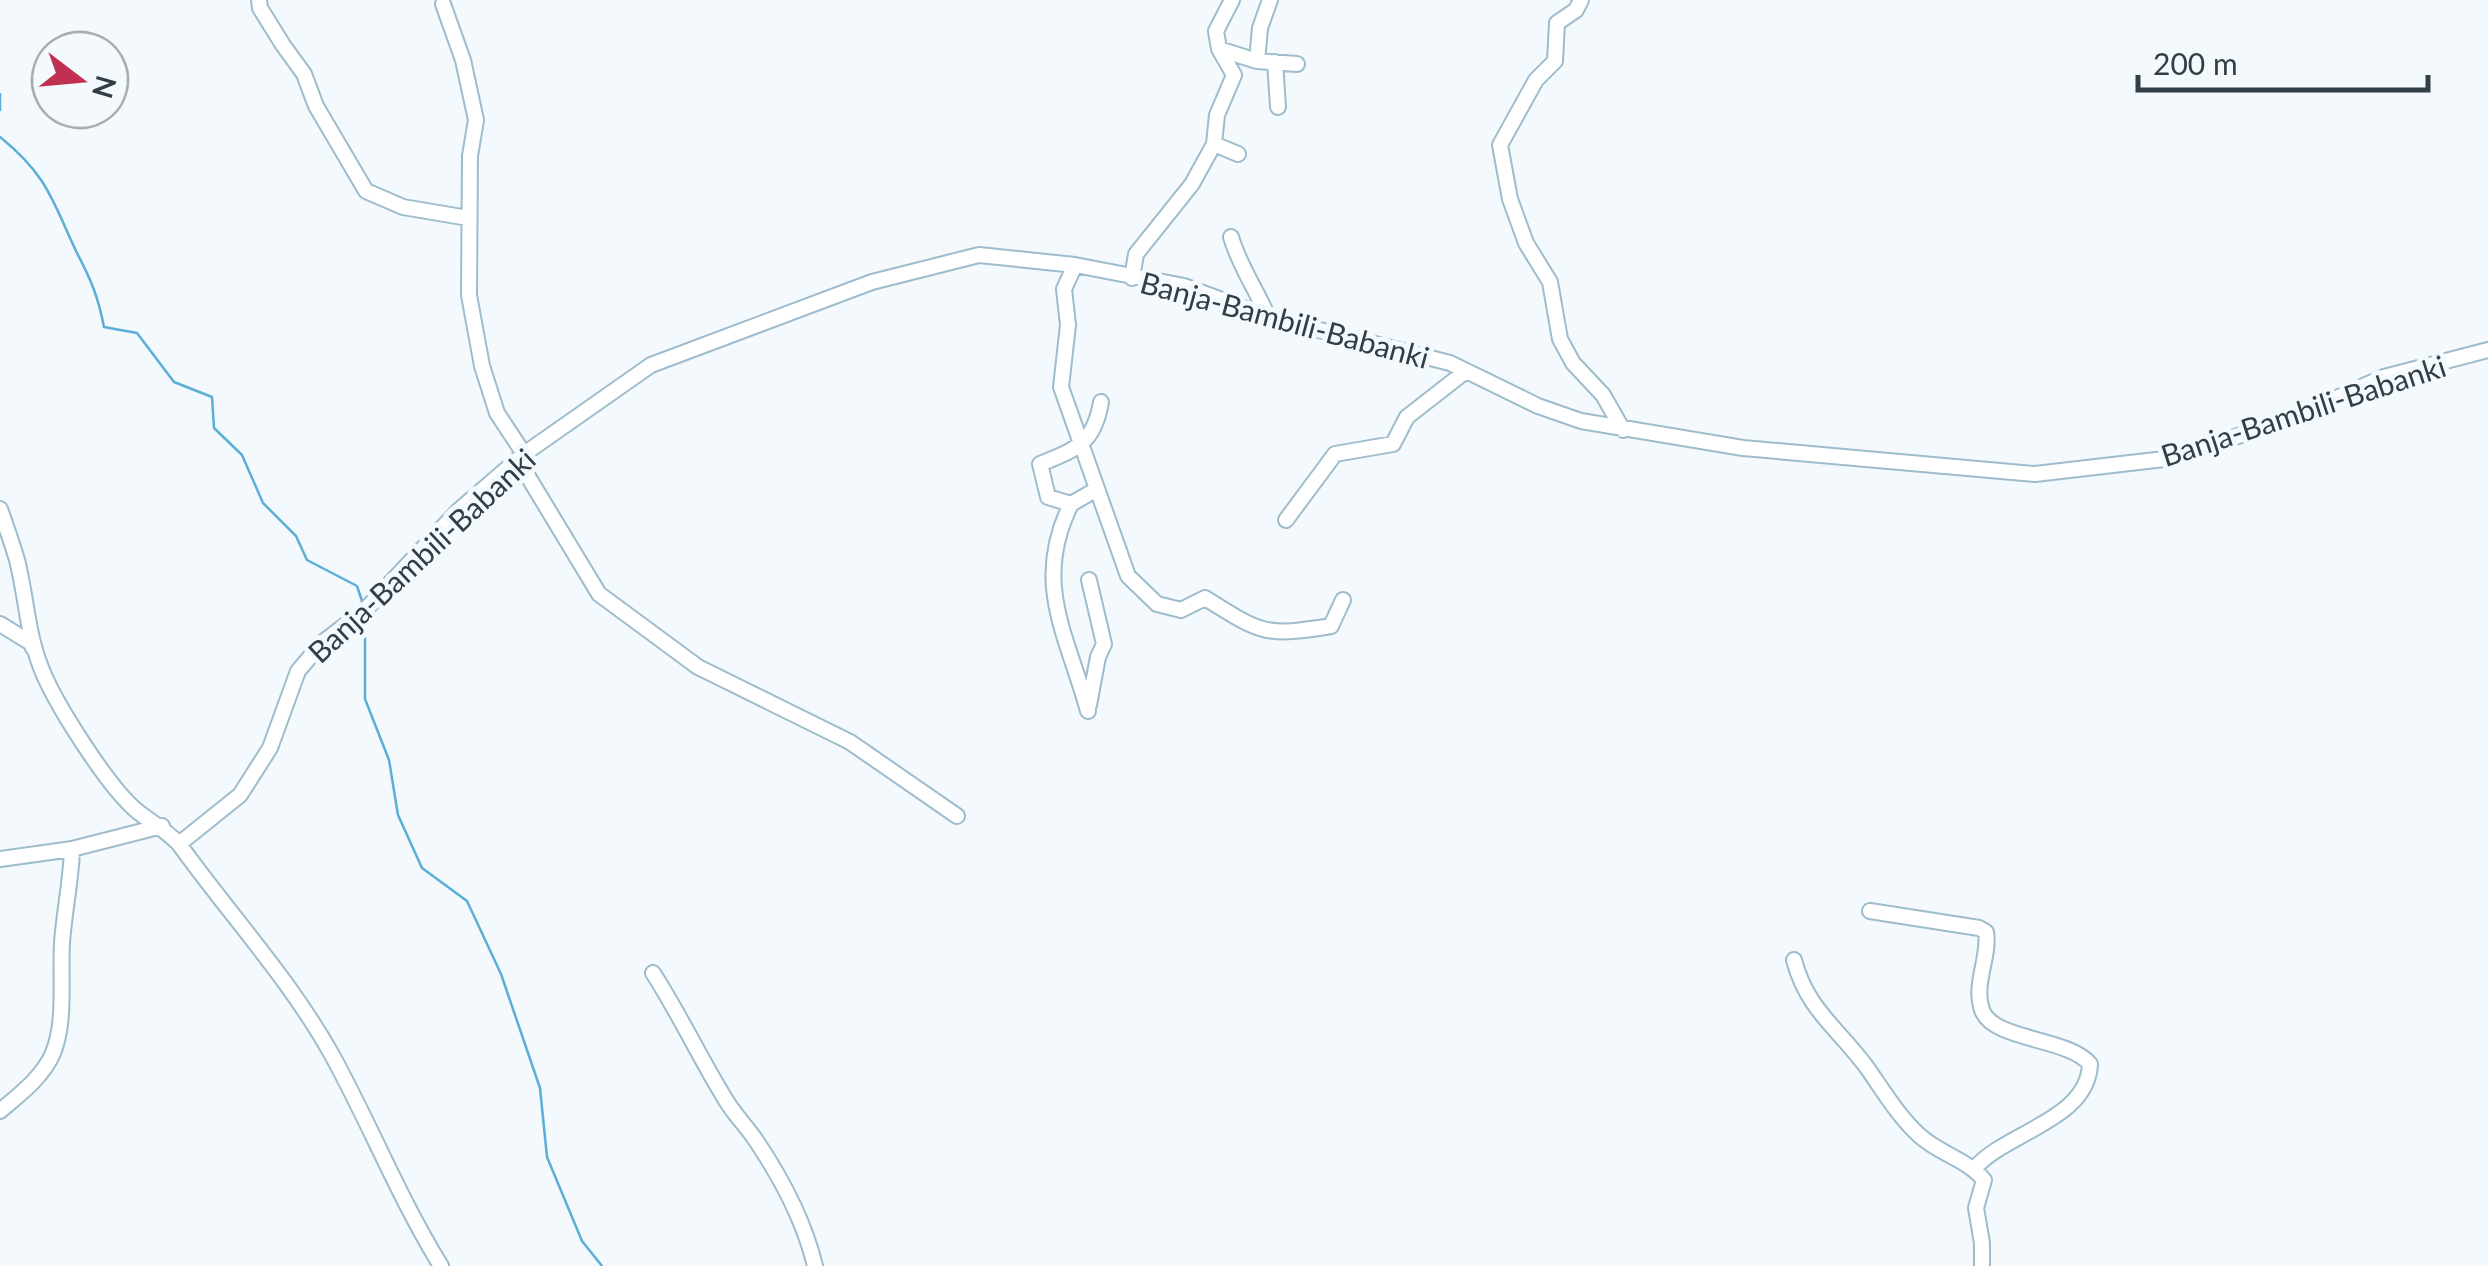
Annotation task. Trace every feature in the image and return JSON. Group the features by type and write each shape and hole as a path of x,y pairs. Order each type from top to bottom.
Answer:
{"street":[{"path":"259,0 260,8 304,74 316,106 366,190 403,206 468,218"},
{"path":"1132,278 1136,254 1192,184 1214,144 1217,115 1234,75 1218,49 1216,31 1232,0"},
{"path":"1257,61 1260,28 1270,0"},
{"path":"1581,0 1576,10 1557,23 1555,61 1536,80 1500,144 1510,199 1520,228 1550,282 1560,338 1573,363 1603,396 1623,430"},
{"path":"442,4 463,60 476,120 470,156 469,295 482,366 497,413 600,594 698,667 850,742 957,816"},
{"path":"1218,49 1257,61 1297,64"},
{"path":"1275,62 1278,107"},
{"path":"1214,144 1238,154"},
{"path":"1231,237 1238,261 1248,271 1268,316"},
{"name":"Banja-Bambili-Babanki","path":"179,844 240,796 270,748 298,672 322,643 365,610 459,510 521,457 651,364 872,282 979,255 1075,265 1184,286 1268,316 1450,363 1538,406 1623,430 1743,448 2035,474 2174,458 2294,417 2384,377 2488,350"},
{"path":"1075,265 1064,289 1068,325 1061,387 1128,576 1157,604 1181,610 1205,598 1257,630 1289,633 1332,626 1342,600"},
{"path":"1286,520 1336,454 1392,444 1408,417 1466,370"},
{"path":"1071,504 1048,497 1040,464 1081,446 1098,424 1101,402"},
{"path":"1088,580 1104,644 1098,656 1088,711 1053,598 1052,558 1071,504 1096,489"},
{"path":"0,509 17,561 28,628 40,668"},
{"path":"0,624 31,643 63,711 92,755 136,810 162,826 179,844 283,976 332,1056 441,1266"},
{"path":"0,859 72,849 162,826"},
{"path":"0,1111 36,1079 53,1054 72,849"},
{"path":"1870,912 1986,932 1980,987 1982,1011 1993,1023 2025,1037 2062,1045 2090,1064 2078,1099 1992,1152 1974,1168"},
{"path":"1794,960 1800,984 1818,1012 1866,1066 1887,1100 1920,1136 1946,1155 1974,1168 1984,1180 1976,1208 1982,1266"},
{"path":"652,973 683,1020 728,1104 781,1181 803,1223 815,1266"},
{"path":"0,1088 16,1096"}],"waterway":[{"path":"0,94 0,110"},
{"path":"0,137 29,164 47,190 90,280 104,327 137,333 174,382 212,397 214,428 242,455 263,503 296,536 307,560 357,586 363,604"},
{"path":"365,617 365,699 389,760 398,815 422,868 467,901 501,974 540,1088 547,1157 582,1241 602,1266"}]}
